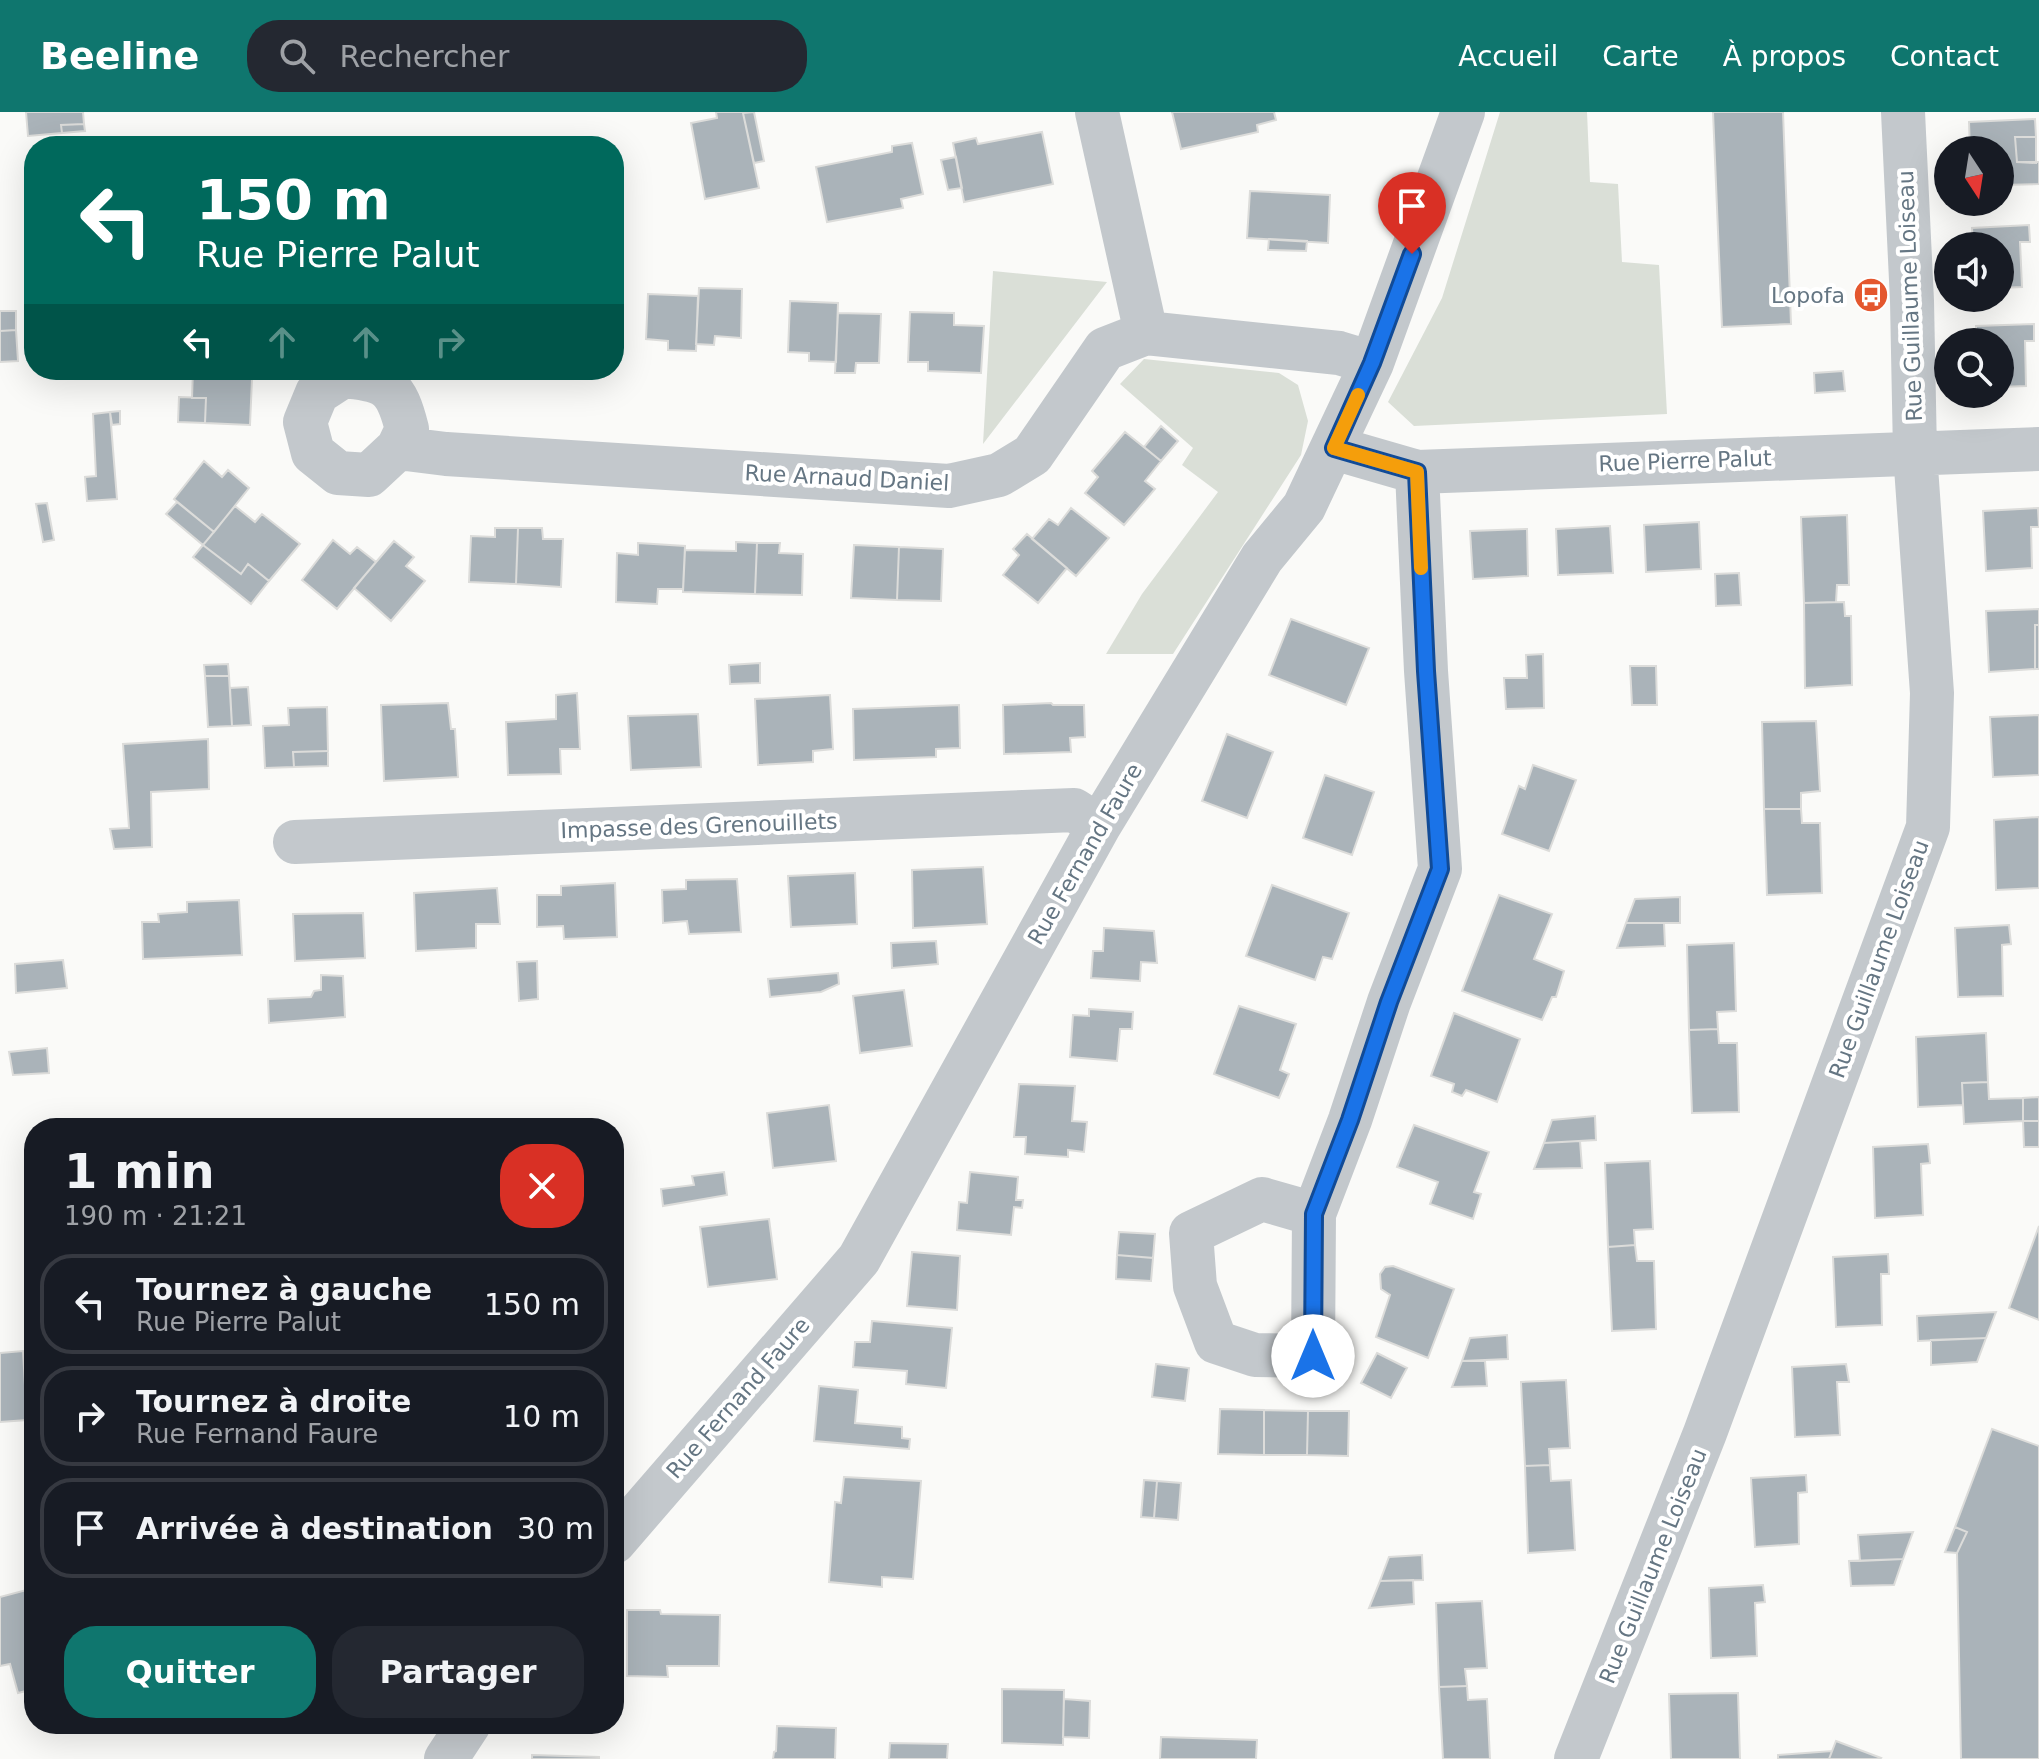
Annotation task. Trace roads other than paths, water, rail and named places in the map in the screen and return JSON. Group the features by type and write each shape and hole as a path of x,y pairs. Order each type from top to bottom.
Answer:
{"street":[{"path":"1097,112 1146,333"},
{"name":"Rue Fernand Faure","path":"624,1530 859,1259 1099,826 1262,558 1304,507 1372,363 1463,112"},
{"name":"Rue Guillaume Loiseau","path":"1576,1759 1705,1433 1928,827 1932,693 1915,453 1903,112"},
{"name":"Rue Arnaud Daniel","path":"398,448 446,454 949,486 999,475 1032,455 1105,349 1146,333 1339,353 1372,363"},
{"name":"Rue Pierre Palut","path":"1334,448 1417,472 2039,449"},
{"path":"1314,1214 1440,869 1426,671 1417,472"},
{"name":"Impasse des Grenouillets","path":"295,842 1074,810 1099,826"},
{"path":"446,1759 462,1734"}],"place":[{"name":"Lopofa","path":"1871,295"}]}
